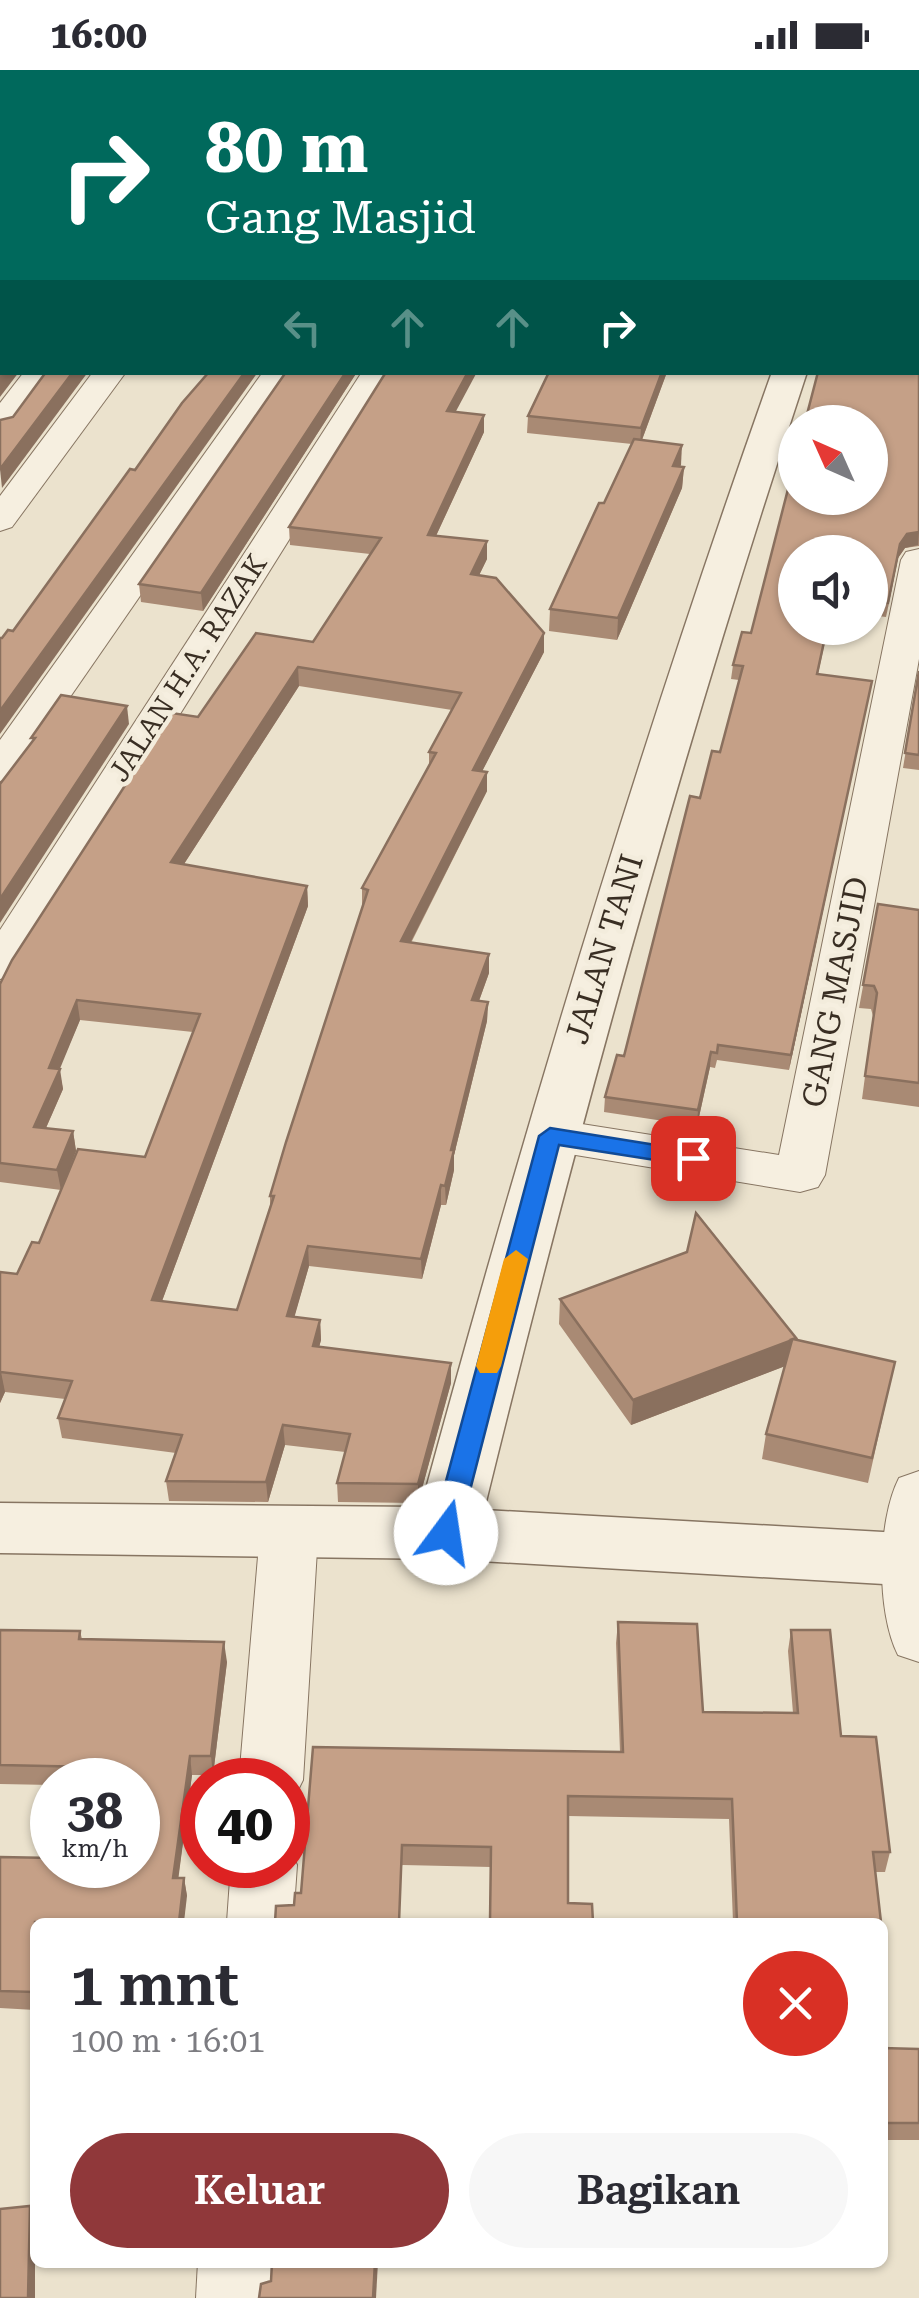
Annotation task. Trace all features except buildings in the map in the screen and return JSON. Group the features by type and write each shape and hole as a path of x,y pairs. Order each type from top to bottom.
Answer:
{"street":[{"path":"0,425 39,375"},
{"path":"0,519 108,375"},
{"path":"0,769 277,375"},
{"name":"JALAN H.A. RAZAK","path":"0,965 376,375"},
{"name":"JALAN TANI","path":"446,1533 586,1005 702,630 789,375"},
{"name":"GANG MASJID","path":"550,1136 800,1175 919,560"},
{"path":"919,1494 915,1560 919,1637"},
{"path":"0,1528 446,1533 915,1560"},
{"path":"273,1758 289,1533"},
{"path":"260,1918 262,1888"},
{"path":"233,2298 235,2268"}],"slow traffic":[{"path":"488,1366 516,1259"}],"route":[{"path":"446,1533 550,1136 693,1158"}]}
